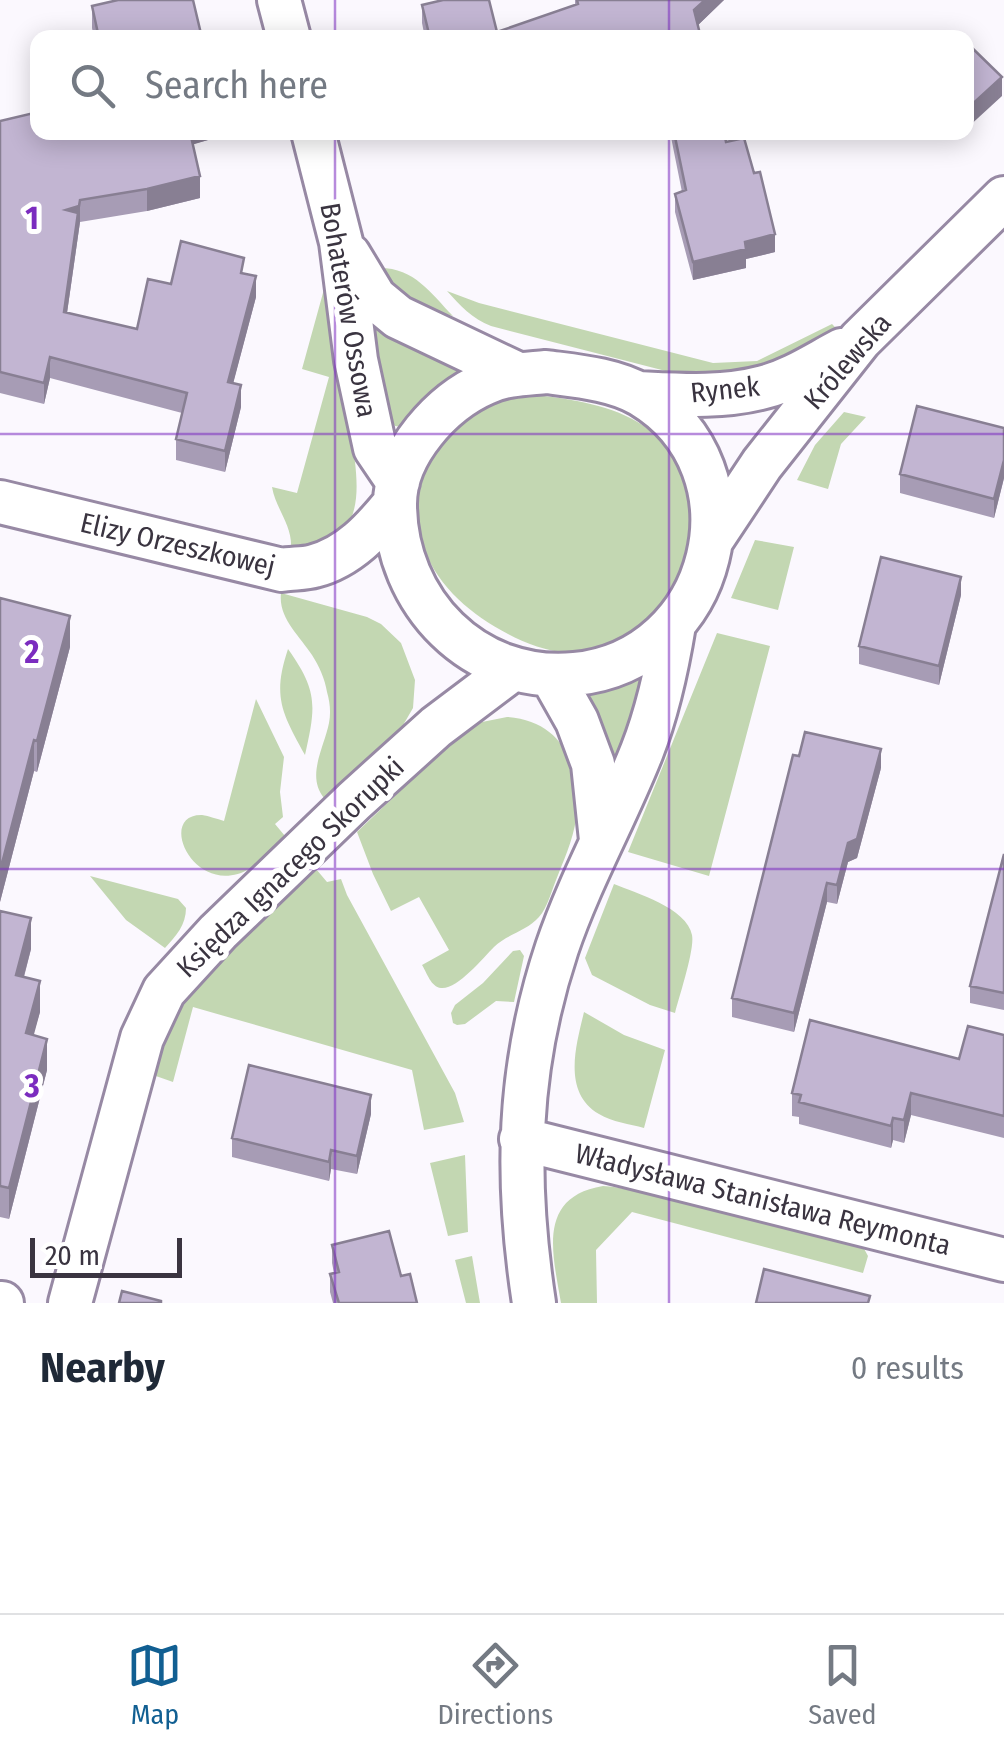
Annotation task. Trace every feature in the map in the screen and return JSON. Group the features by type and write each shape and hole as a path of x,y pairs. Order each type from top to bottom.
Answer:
{"street":[{"path":"279,0 287,30"},
{"name":"Bohaterów Ossowa","path":"315,140 341,242 356,360 374,448 397,492"},
{"name":"Królewska","path":"711,542 762,464 860,340 1004,198"},
{"path":"341,242 374,298 398,317 518,374"},
{"name":"Rynek","path":"639,393 724,395 766,387 860,340"},
{"path":"546,372 580,377 639,393 687,435 708,487 711,542 698,588 674,625 646,648 592,672 532,672 468,648 442,627 416,592 401,551 397,492 410,453 425,430 442,412 488,382 518,374 546,372"},
{"name":"Elizy Orzeszkowej","path":"0,502 282,570 314,566 347,552 372,531 397,492"},
{"path":"534,1303 524,1220 521,1139 529,1064 558,945 643,750 666,676 674,625"},
{"path":"436,726 449,678 442,627"},
{"path":"532,672 577,720 592,764 602,842"},
{"name":"Księdza Ignacego Skorupki","path":"70,1303 142,1038 164,991 284,867 436,726 532,672"},
{"name":"Władysława Stanisława Reymonta","path":"521,1139 1004,1260"}],"green space":[{"path":"376,268 411,276 453,316 410,299"},
{"path":"326,282 355,462 355,506 340,534 321,544 291,550 272,487 297,493 329,377 302,369"},
{"path":"447,291 479,303 713,363 757,361 832,324 837,329 791,365 693,378 491,326 472,316"},
{"path":"378,326 466,371 402,427 395,426 390,419 370,327"},
{"path":"535,395 605,408 644,426 673,457 688,494 685,556 663,606 635,632 581,651 562,652 534,646 470,609 438,576 424,549 418,525 418,500 424,476 449,434 488,404 512,396"},
{"path":"844,412 866,417 841,444 828,489 797,480 815,445"},
{"path":"755,540 794,547 778,610 731,598"},
{"path":"281,593 381,624 401,643 415,680 413,708 402,727 324,798 316,771 329,723 329,700 317,664 286,619"},
{"path":"717,633 770,646 709,876 628,852"},
{"path":"288,649 305,676 312,699 305,755 290,727 280,693"},
{"path":"642,675 650,680 614,764 582,703 586,692"},
{"path":"256,699 284,757 280,792 283,817 275,824 285,836 251,868 231,875 213,874 198,866 188,854 182,828 188,818 202,815 224,821"},
{"path":"507,717 541,726 563,746 577,791 575,826 550,898 539,917 499,943 462,979 441,988 432,982 422,965 449,950 419,897 391,911 357,832 460,734 482,722"},
{"path":"316,869 327,882 341,879 455,1093 464,1122 424,1130 412,1070 193,1007 173,1082 153,1075 170,1024 194,984"},
{"path":"90,876 178,899 186,908 180,930 165,948 126,920"},
{"path":"614,884 671,909 688,925 691,951 675,1013 650,1005 592,975 585,958"},
{"path":"520,950 524,956 514,1002 496,1001 465,1024 453,1023 451,1013 455,1005 513,951"},
{"path":"584,1012 624,1035 665,1050 644,1128 599,1114 580,1094 575,1068"},
{"path":"465,1155 468,1232 448,1236 430,1163"},
{"path":"603,1186 660,1192 862,1245 868,1256 863,1273 632,1212 596,1250 597,1303 561,1303 553,1248 558,1215 567,1202 582,1192"},
{"path":"472,1256 480,1303 466,1303 455,1260"}],"building":[{"path":"118,0 193,0 200,30 97,30 92,6"},
{"path":"443,0 489,0 496,30 428,30 422,5"},
{"path":"577,0 705,0 694,10 699,30 503,30 578,4"},
{"path":"974,50 1002,77 974,103"},
{"path":"30,114 30,140 192,140 200,176 80,200 79,206 66,210 78,213 64,312 137,329 148,279 171,284 181,241 244,258 241,273 256,276 228,382 241,385 225,451 176,439 187,393 50,357 44,383 0,372 0,121"},
{"path":"676,140 745,140 754,173 760,172 775,234 745,242 746,249 693,262 675,194 686,190"},
{"path":"917,406 1004,428 1004,460 994,499 900,474"},
{"path":"881,557 961,577 939,666 859,646"},
{"path":"0,598 70,616 0,871"},
{"path":"805,732 881,749 857,839 848,843 837,885 827,883 794,1013 732,998 793,755 799,756"},
{"path":"1004,854 1004,993 970,986"},
{"path":"0,911 31,918 16,975 40,981 26,1033 47,1039 9,1188 0,1186"},
{"path":"810,1020 959,1059 968,1026 1004,1035 1004,1116 911,1093 904,1120 893,1118 891,1126 799,1102 801,1095 792,1093"},
{"path":"249,1065 371,1095 357,1156 331,1150 329,1162 232,1138"},
{"path":"389,1231 401,1276 410,1274 417,1303 339,1303 330,1274 339,1272 332,1245"},
{"path":"764,1269 870,1296 868,1303 756,1303"},
{"path":"122,1291 161,1301 161,1303 119,1303"}]}
